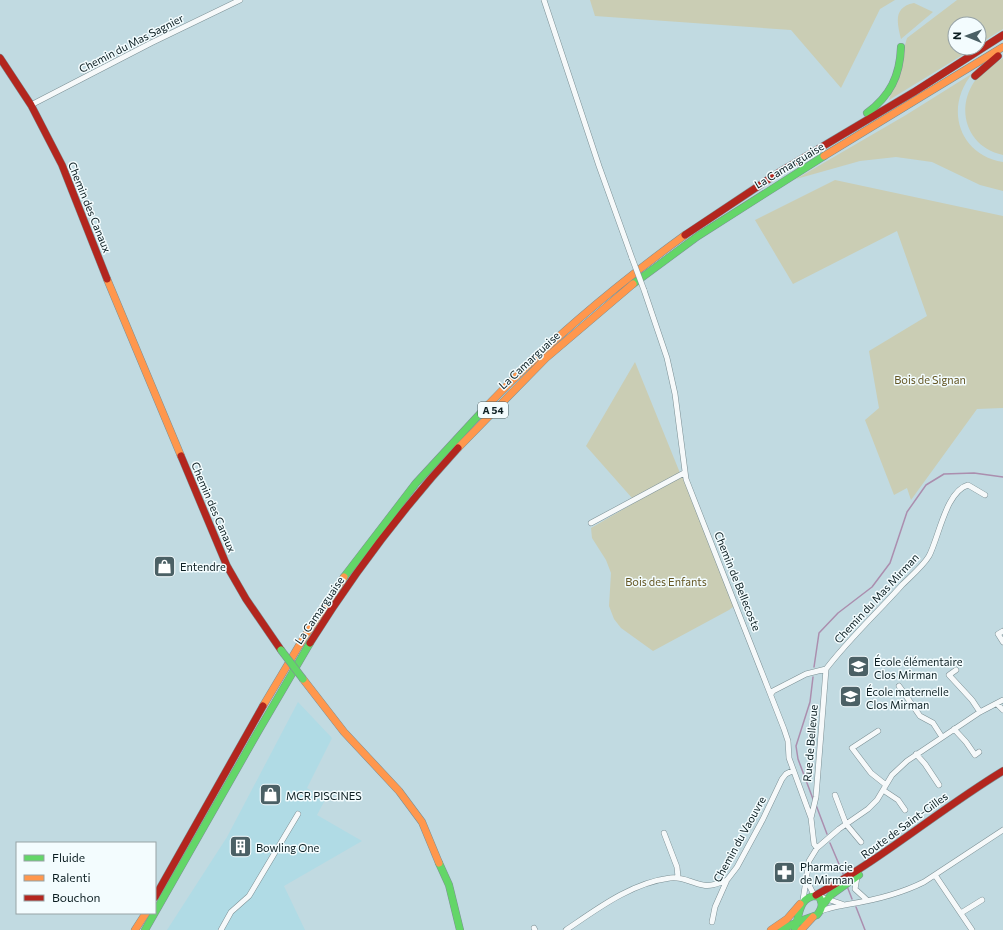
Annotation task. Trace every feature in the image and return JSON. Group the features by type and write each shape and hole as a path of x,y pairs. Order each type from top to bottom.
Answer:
{"main road":[{"name":"La Camarguaise","path":"156,895 257,716 303,639 360,555 425,472 496,394 594,304 680,238 775,175 1003,35"},
{"path":"775,175 884,100 892,90 898,76 901,47"},
{"name":"La Camarguaise","path":"156,911 309,644 362,565 405,509 473,431 560,345 655,267 708,229 1003,47"},
{"path":"975,76 1003,52"},
{"name":"Chemin des Canaux","path":"0,58 31,105 62,165 129,334 219,548 246,600 302,680 344,732 400,791 422,822 449,885 460,930"},
{"path":"708,229 752,204"},
{"name":"Route de Saint-Gilles","path":"801,904 864,867 956,801 1003,771"},
{"name":"Route de Saint-Gilles","path":"810,917 821,908 828,899 857,877 973,793 1003,774"},
{"path":"816,895 822,901 821,908"},
{"path":"801,904 810,917"},
{"path":"795,930 801,904"},
{"path":"771,930 787,919 801,904"},
{"path":"135,930 145,914"},
{"name":"La Camarguaise","path":"145,930 154,914"},
{"path":"782,930 798,921 810,917"},
{"path":"801,930 810,917"}],"street":[{"name":"Chemin du Mas Sagnier","path":"31,105 151,43 240,0"},
{"name":"Chemin de Bellecoste","path":"544,0 598,166 644,290 670,372 676,401 684,473 784,729 792,771 811,818 814,844 817,848"},
{"path":"592,523 684,473"},
{"name":"Chemin du Mas Mirman","path":"826,669 840,651 929,556 944,517 957,492 963,486 968,485 985,495"},
{"path":"1003,631 998,634 1003,642"},
{"path":"771,694 806,674 826,669"},
{"name":"Rue de Bellevue","path":"811,818 815,807 826,669"},
{"path":"956,670 948,675 972,700 980,712"},
{"path":"899,686 920,716 933,723 942,737"},
{"path":"801,904 809,860 817,848 846,824 868,809 883,790 892,775 916,754 980,712 1003,700"},
{"path":"996,704 1003,710"},
{"path":"954,729 975,755 979,752"},
{"path":"878,731 852,748 871,773 886,785"},
{"path":"916,754 925,764 939,785"},
{"name":"Chemin du Vaouvre","path":"712,922 715,907 726,880 736,867 764,819 782,779 786,774 792,771"},
{"path":"883,790 898,800 905,810"},
{"path":"835,795 846,824 861,842"},
{"path":"221,930 231,912 249,896 298,814"},
{"path":"821,908 867,900 911,888 935,875 1003,830"},
{"path":"664,833 677,867 678,877"},
{"path":"806,874 806,881 816,895 843,904"},
{"path":"935,875 972,930"},
{"path":"566,930 598,908 624,893 649,882 678,877 703,885 714,885 726,880"},
{"path":"857,877 855,889 867,900"},
{"path":"961,912 982,900"}],"shaded area":[{"path":"298,702 332,738 307,788 325,800 317,815 362,841 284,886 305,930 167,930 227,837"}],"green space":[{"path":"590,0 895,0 880,9 841,88 791,30 595,16"},
{"path":"957,0 1003,0 1003,29 987,39 987,16 947,16 947,56 961,56 889,100 907,38"},
{"path":"914,3 933,12 901,39 898,27 898,16 903,8"},
{"path":"1003,58 1003,155 991,151 981,145 973,136 968,127 966,105 968,93 977,78"},
{"path":"973,73 964,86 959,100 958,114 960,127 966,139 975,150 988,158 1003,162 1003,191 980,185 932,162 896,157 860,161 796,179 906,115"},
{"name":"Bois de Signan","path":"835,180 1003,216 1003,408 977,409 911,500 907,488 894,495 865,420 879,408 869,351 927,316 897,231 793,284 755,220"},
{"path":"635,362 680,473 632,498 586,446"},
{"name":"Bois des Enfants","path":"682,475 734,603 733,607 729,610 653,651 621,628 614,619 609,606 611,573 606,560 592,538 591,528"}],"waterway":[{"path":"814,667 819,633 838,613 872,587 890,563 907,512 926,485 944,474 974,473 1003,477"},
{"path":"813,677 810,702 796,746 798,759 813,799"},
{"path":"816,805 827,834"},
{"path":"830,843 844,876"},
{"path":"847,886 852,899"},
{"path":"856,907 865,930"}],"traffic: fast":[{"path":"867,113 882,100 888,92 896,76 901,47"},
{"path":"633,284 698,236 824,156"},
{"path":"344,577 416,483 488,405"},
{"path":"156,911 310,643"},
{"path":"281,650 303,679"},
{"path":"439,863 449,885 460,930"},
{"path":"822,906 831,895 859,875"},
{"path":"782,930 786,927 795,923 799,921 817,915 822,906 818,896 812,897 803,902 799,912 798,918 796,924 795,930"},
{"path":"145,930 154,914"}],"traffic: slow":[{"path":"824,156 1003,47"},
{"path":"488,405 558,337 633,274 685,235"},
{"path":"107,279 181,456"},
{"path":"458,448 546,358 633,284"},
{"path":"263,706 303,639 344,577"},
{"path":"303,679 344,732 399,791 422,822 439,863"},
{"path":"771,930 787,919 800,904"},
{"path":"135,930 145,914"},
{"path":"801,930 813,917"}],"traffic: jam":[{"path":"685,235 778,173 914,92 1003,35"},
{"path":"975,76 998,56"},
{"path":"0,58 31,105 62,165 107,279"},
{"path":"310,643 326,617 361,567 398,518 458,448"},
{"path":"181,456 227,566 246,599 281,650"},
{"path":"156,895 263,706"},
{"path":"816,895 864,866 1003,771"}],"place":[{"name":"Entendre","path":"165,566"},
{"name":"École élémentaire Clos Mirman","path":"858,667"},
{"name":"École maternelle Clos Mirman","path":"850,697"},
{"name":"MCR PISCINES","path":"271,795"},
{"name":"Bowling One","path":"241,847"},
{"name":"Pharmacie de Mirman","path":"785,872"}]}
